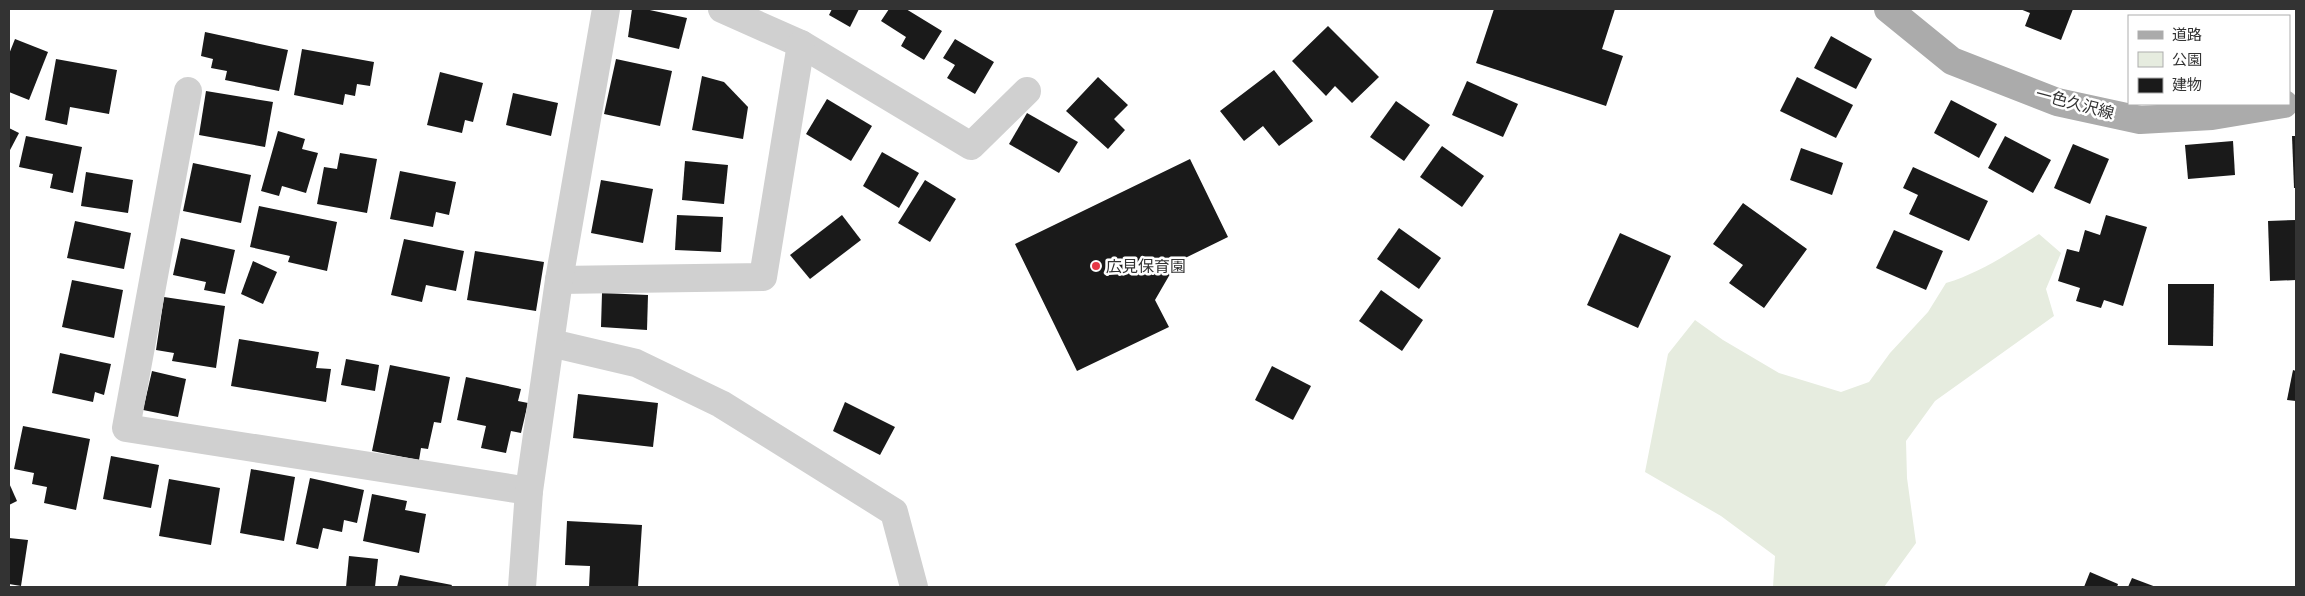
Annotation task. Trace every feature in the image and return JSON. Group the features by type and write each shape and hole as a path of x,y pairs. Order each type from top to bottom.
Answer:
{"main road":[{"name":"一色久沢線","path":"1888,9 1952,62 2058,102 2140,120 2212,116 2278,105"}],"street":[{"path":"522,587 529,491 559,280 606,9"},
{"path":"722,9 801,44 971,146 1027,92"},
{"path":"559,280 763,277 801,44"},
{"path":"188,91 126,428 529,491"},
{"path":"551,343 636,363 721,404 894,512 914,587"}],"green space":[{"path":"2039,234 2061,253 2046,289 2054,316 1935,401 1906,441 1907,478 1916,543 1884,587 1773,587 1775,556 1721,516 1645,472 1668,354 1695,320 1723,340 1779,373 1841,392 1869,382 1890,353 1928,312 1946,283 1971,274"}],"building":[{"path":"632,9 645,9 687,18 679,49 628,37"},
{"path":"832,9 859,9 850,27 829,15"},
{"path":"889,9 906,9 942,31 924,60 901,46 906,37 881,21"},
{"path":"1494,9 1615,9 1602,49 1623,56 1606,106 1476,63"},
{"path":"2020,9 2073,9 2061,40 2025,26 2030,13"},
{"path":"1328,26 1379,77 1352,103 1335,86 1326,96 1292,61"},
{"path":"205,32 288,50 279,91 225,80 227,71 211,68 213,59 201,56"},
{"path":"1831,36 1872,59 1856,89 1814,68"},
{"path":"15,39 48,52 29,100 9,92 9,54"},
{"path":"955,39 994,62 975,94 947,78 955,65 943,58"},
{"path":"302,49 374,62 370,86 357,84 355,96 345,94 343,105 294,95"},
{"path":"56,59 117,70 109,114 70,107 67,125 45,120"},
{"path":"616,59 672,71 660,126 604,114"},
{"path":"1274,70 1313,121 1279,146 1263,126 1244,141 1220,111"},
{"path":"440,72 483,83 473,122 465,120 462,133 427,125"},
{"path":"702,76 724,82 748,107 743,139 692,130"},
{"path":"1098,77 1128,105 1114,119 1125,130 1108,149 1066,111"},
{"path":"1797,77 1853,105 1836,138 1780,111"},
{"path":"1467,81 1518,104 1503,137 1452,115"},
{"path":"206,91 273,102 265,147 199,135"},
{"path":"513,93 558,103 551,136 506,125"},
{"path":"827,99 872,126 851,161 806,134"},
{"path":"1951,100 1997,124 1979,158 1934,133"},
{"path":"1396,101 1430,125 1404,161 1370,137"},
{"path":"1027,113 1078,142 1059,173 1009,144"},
{"path":"9,128 19,133 9,152"},
{"path":"278,131 305,139 302,149 318,153 306,193 282,186 279,196 261,191"},
{"path":"26,136 82,147 73,193 50,188 53,174 19,167"},
{"path":"2005,136 2051,160 2033,193 1988,168"},
{"path":"2292,136 2296,136 2296,188 2294,188"},
{"path":"2233,141 2235,175 2188,179 2185,145"},
{"path":"2073,144 2109,159 2090,204 2054,188"},
{"path":"1442,146 1484,176 1462,207 1420,177"},
{"path":"1801,148 1843,163 1832,195 1790,180"},
{"path":"882,152 919,173 899,208 863,186"},
{"path":"340,153 377,159 367,213 317,204 324,167 337,169"},
{"path":"1190,159 1228,237 1177,262 1155,300 1169,327 1077,371 1015,244"},
{"path":"685,161 728,165 724,204 682,200"},
{"path":"193,163 251,175 241,223 183,211"},
{"path":"1913,167 1988,201 1969,241 1909,214 1918,195 1903,188"},
{"path":"400,171 456,182 449,215 436,212 433,227 390,219"},
{"path":"86,172 133,180 128,213 81,206"},
{"path":"601,180 653,189 643,243 591,233"},
{"path":"925,180 956,199 930,242 898,223"},
{"path":"1743,203 1807,249 1764,308 1729,283 1743,265 1713,244"},
{"path":"259,206 337,222 327,271 288,262 290,256 250,247"},
{"path":"677,215 723,217 721,252 675,250"},
{"path":"842,215 861,240 810,279 790,255"},
{"path":"2106,215 2147,227 2123,306 2104,300 2101,308 2076,301 2080,288 2058,281 2067,249 2079,252 2085,230 2100,235"},
{"path":"2296,220 2296,280 2270,281 2268,221"},
{"path":"75,221 131,233 124,269 67,258"},
{"path":"1399,228 1441,258 1419,289 1377,259"},
{"path":"1894,230 1943,251 1926,290 1876,268"},
{"path":"1620,233 1671,256 1638,328 1587,305"},
{"path":"181,238 235,250 225,294 204,290 206,282 173,275"},
{"path":"404,239 464,251 456,291 426,285 422,302 391,295"},
{"path":"475,251 544,262 536,311 467,300"},
{"path":"253,261 277,272 263,304 241,294"},
{"path":"72,280 123,290 114,338 62,327"},
{"path":"2168,284 2214,284 2213,346 2168,345"},
{"path":"1381,290 1423,320 1402,351 1359,321"},
{"path":"602,293 648,295 647,330 601,327"},
{"path":"164,297 225,306 216,368 172,361 174,353 156,350"},
{"path":"239,339 319,352 316,368 331,369 326,402 231,386"},
{"path":"60,353 111,364 104,395 95,392 93,402 52,393"},
{"path":"346,359 379,365 375,391 341,385"},
{"path":"390,365 450,377 441,423 434,422 428,449 421,448 419,460 372,451"},
{"path":"1272,366 1311,386 1293,420 1255,400"},
{"path":"2293,370 2296,371 2296,401 2287,400"},
{"path":"152,371 186,379 178,417 143,410"},
{"path":"466,377 521,389 518,401 528,403 521,433 511,431 506,453 481,448 486,426 457,420"},
{"path":"578,394 658,403 653,447 573,438"},
{"path":"845,402 895,427 880,455 833,431"},
{"path":"23,426 90,439 76,510 44,503 47,487 32,484 34,473 14,469"},
{"path":"111,456 159,465 151,508 103,499"},
{"path":"251,469 295,477 284,541 240,533"},
{"path":"310,478 364,490 357,523 344,520 342,532 323,528 318,549 296,544"},
{"path":"169,479 220,488 211,545 159,536"},
{"path":"9,483 17,501 9,505"},
{"path":"372,494 407,501 405,510 426,514 419,553 363,541"},
{"path":"567,521 642,525 638,587 589,587 590,566 565,565"},
{"path":"9,538 28,540 21,586 9,584"},
{"path":"349,556 378,559 375,587 346,587"},
{"path":"2090,572 2118,584 2117,587 2084,587"},
{"path":"400,575 452,585 451,587 397,587"},
{"path":"2132,578 2156,587 2128,587"}],"place":[{"name":"広見保育園","path":"1096,266"}]}
